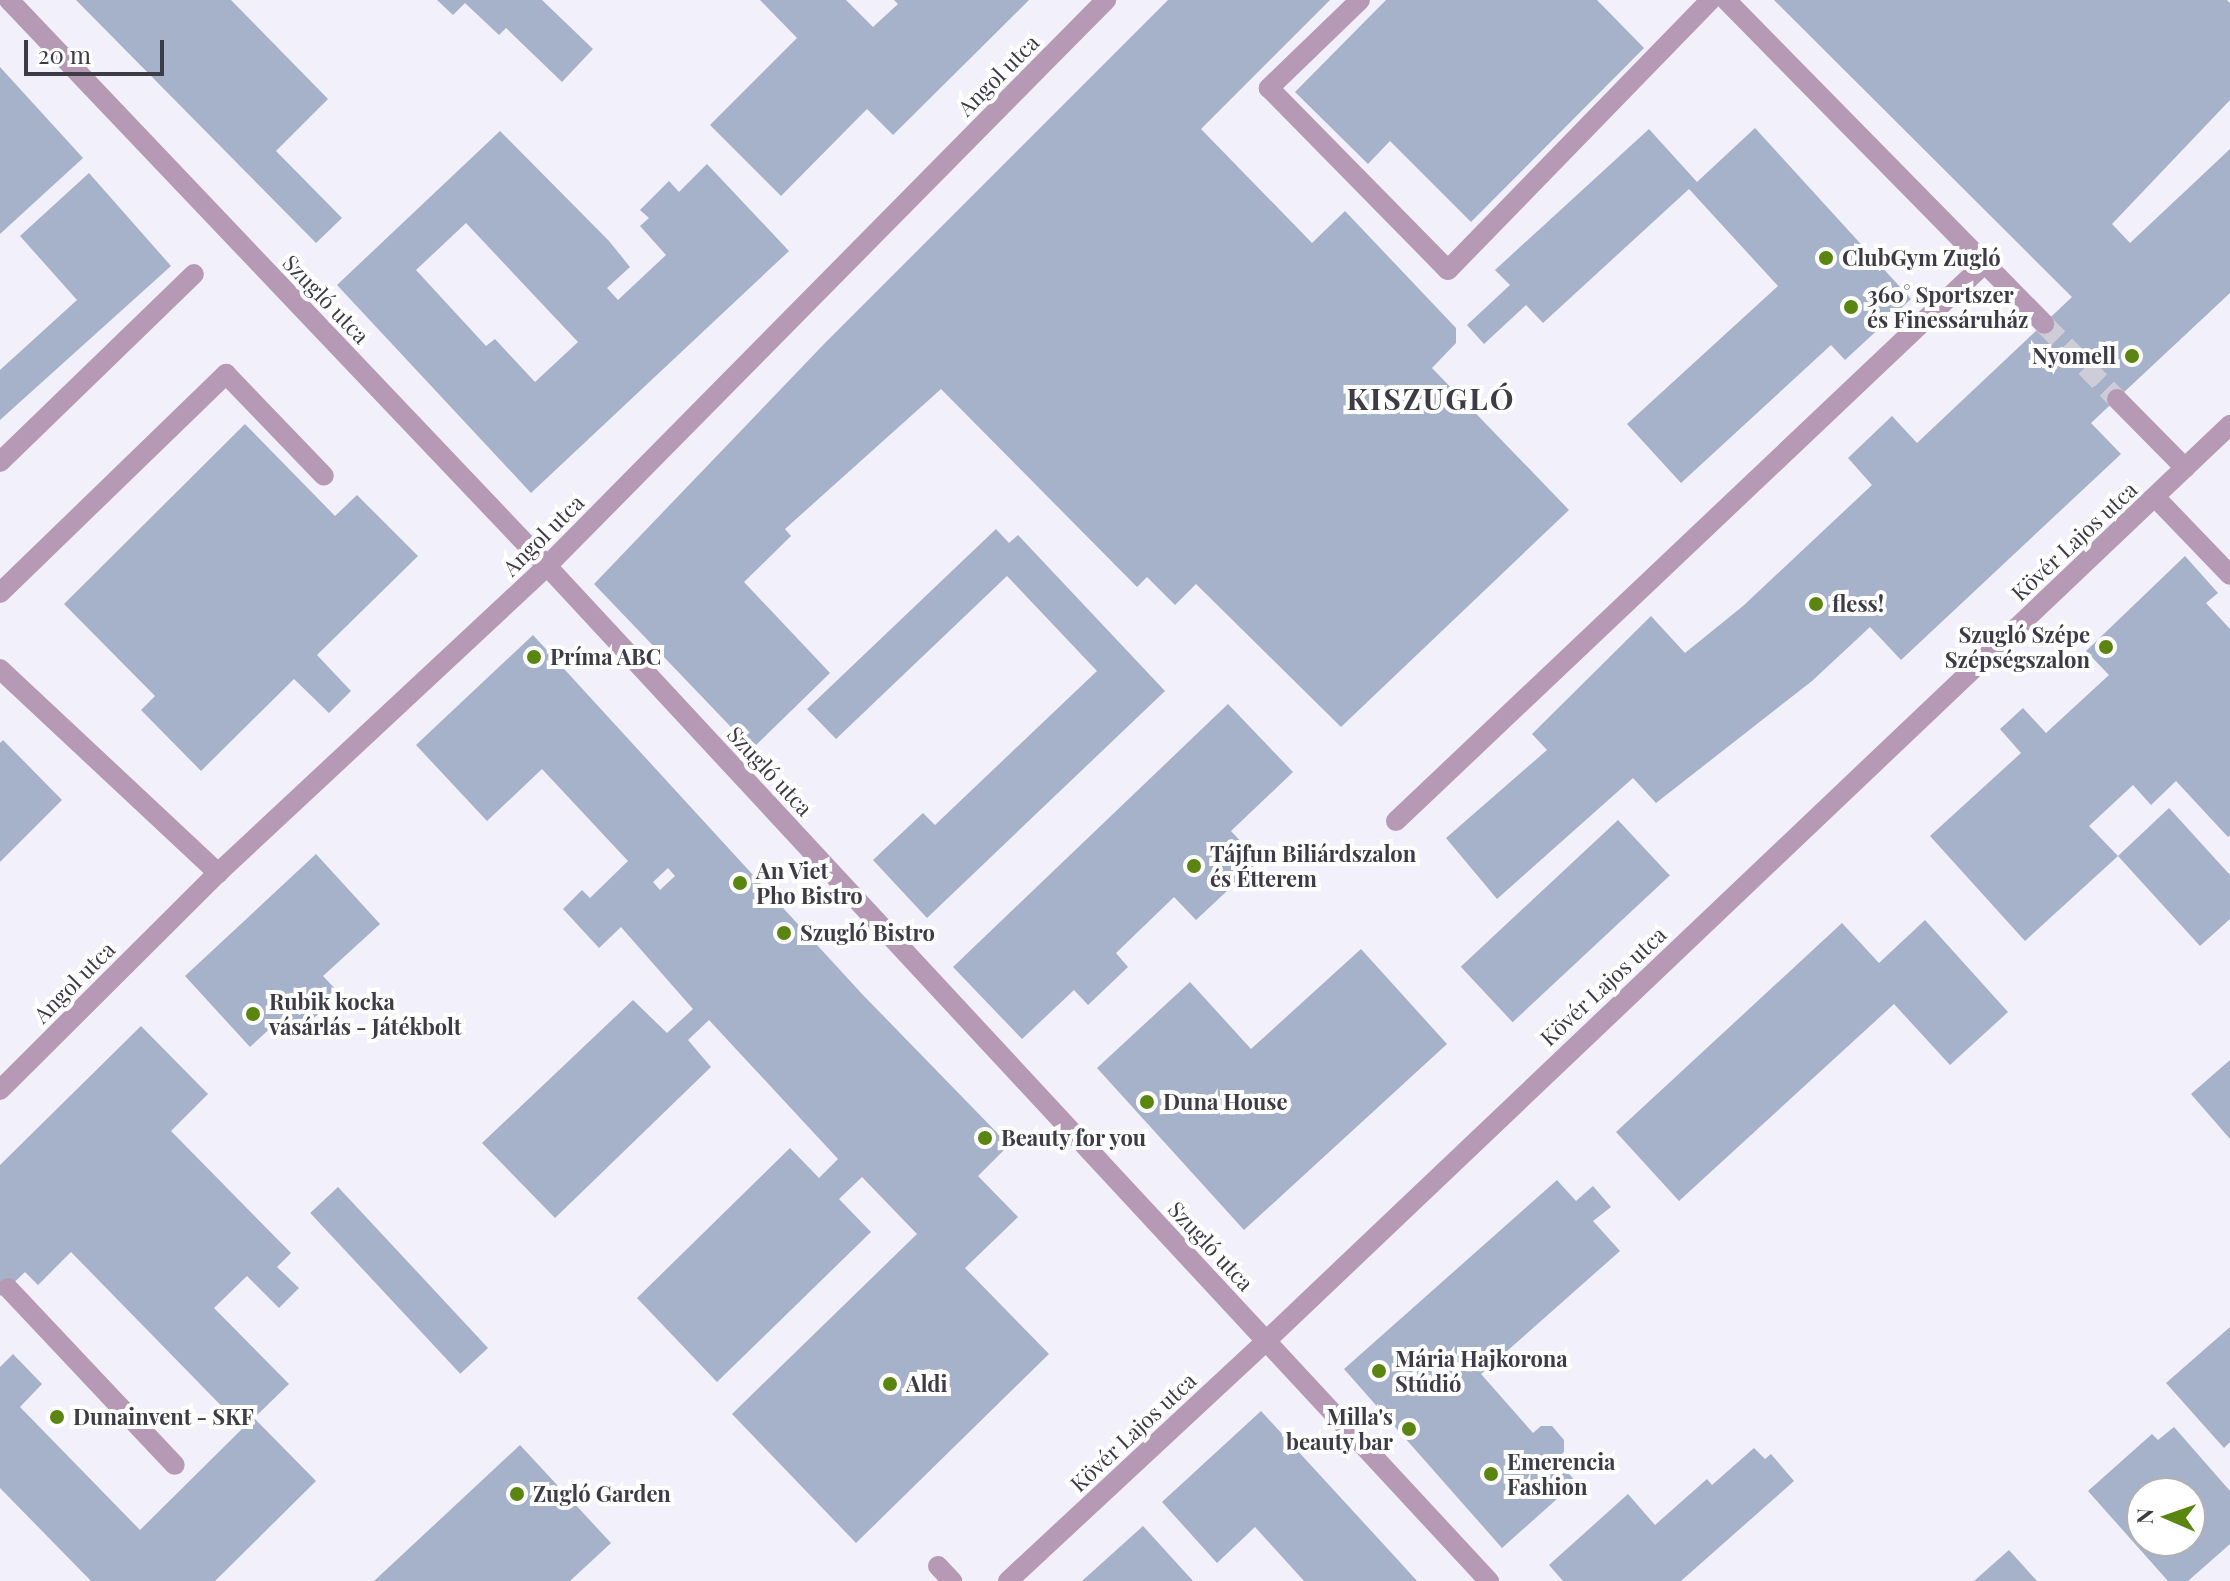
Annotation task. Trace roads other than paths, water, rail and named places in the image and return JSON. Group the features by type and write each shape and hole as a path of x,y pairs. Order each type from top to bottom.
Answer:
{"street":[{"name":"Szugló utca","path":"9,0 547,566 1489,1581"},
{"name":"Angol utca","path":"0,1090 218,873 547,566 1106,0"},
{"path":"1360,0 1269,88 1448,270 1711,0"},
{"path":"1726,0 2044,324"},
{"path":"1396,821 1984,264"},
{"path":"0,462 194,274"},
{"path":"0,593 226,374 324,476"},
{"path":"2117,399 2185,468"},
{"name":"Kövér Lajos utca","path":"1008,1581 1266,1341 2230,425"},
{"path":"2155,497 2230,575"},
{"path":"0,669 218,873"},
{"path":"8,1288 175,1465"}],"tunnel":[{"path":"2044,324 2117,399"}],"place":[{"name":"ClubGym Zugló","path":"1826,258"},
{"name":"360° Sportszer és Finessáruház","path":"1851,307"},
{"name":"Nyomell","path":"2132,356"},
{"name":"fless!","path":"1816,604"},
{"name":"Szugló Szépe Szépségszalon","path":"2106,647"},
{"name":"Príma ABC","path":"534,657"},
{"name":"Tájfun Biliárdszalon és Étterem","path":"1194,866"},
{"name":"An Viet Pho Bistro","path":"740,883"},
{"name":"Szugló Bistro","path":"784,933"},
{"name":"Rubik kocka vásárlás - Játékbolt","path":"253,1014"},
{"name":"Duna House","path":"1147,1102"},
{"name":"Beauty for you","path":"985,1138"},
{"name":"Mária Hajkorona Stúdió","path":"1379,1371"},
{"name":"Aldi","path":"890,1384"},
{"name":"Dunainvent - SKF","path":"57,1417"},
{"name":"Milla's beauty bar","path":"1409,1429"},
{"name":"Emerencia Fashion","path":"1491,1474"},
{"name":"Zugló Garden","path":"517,1494"}],"district":[{"name":"KISZUGLÓ","path":"1431,398"}]}
